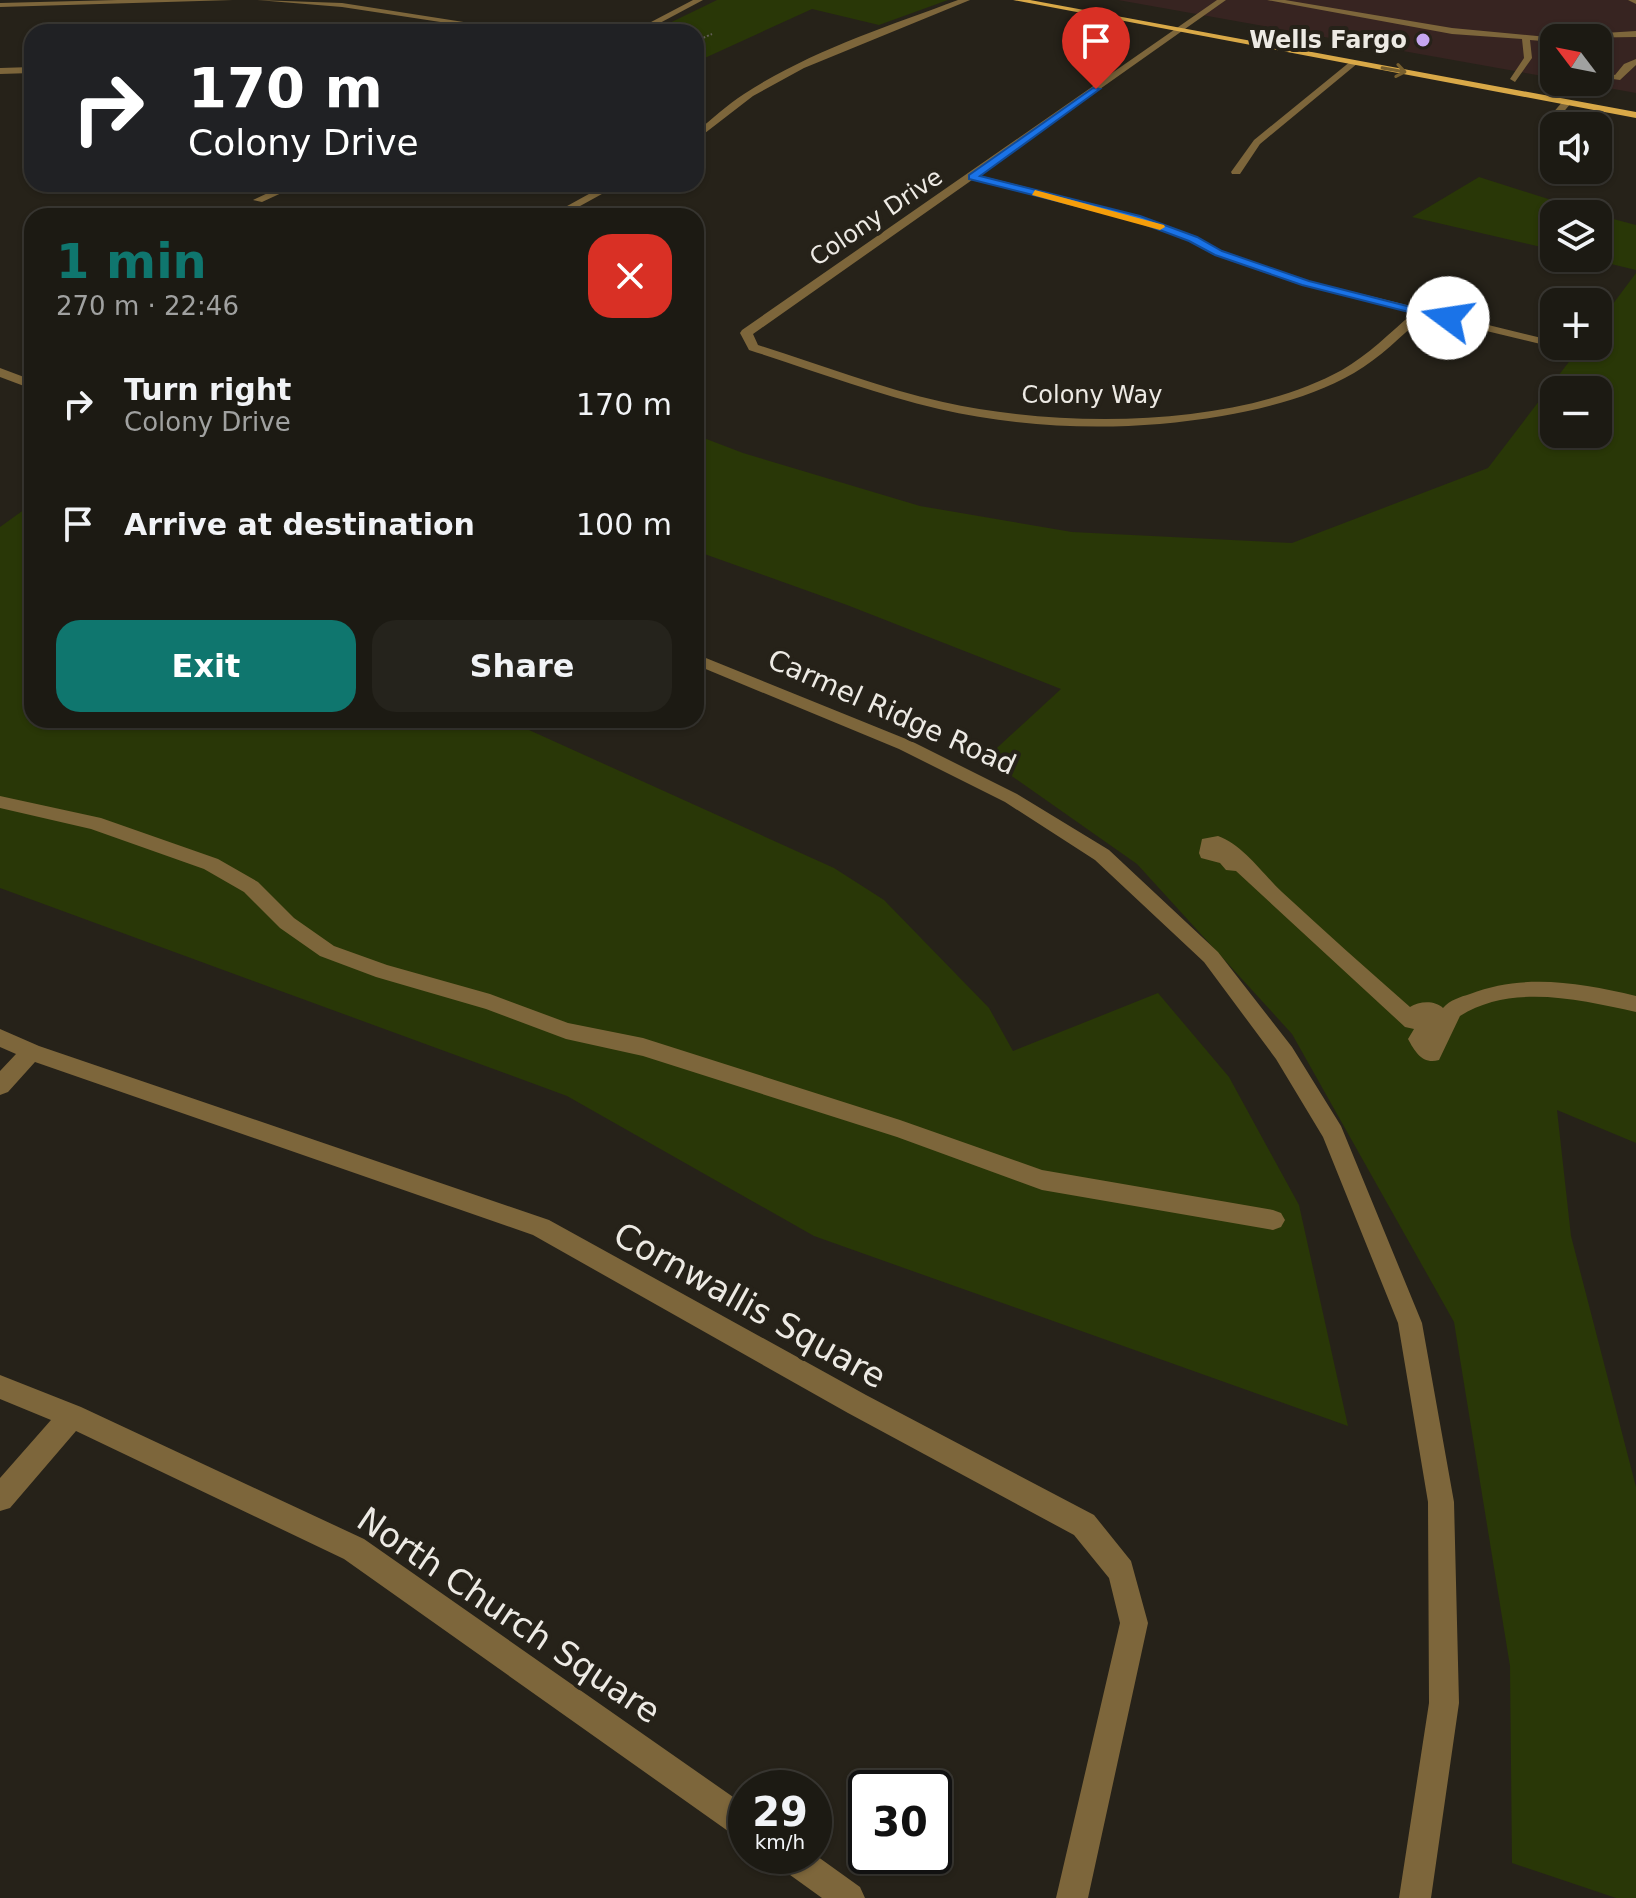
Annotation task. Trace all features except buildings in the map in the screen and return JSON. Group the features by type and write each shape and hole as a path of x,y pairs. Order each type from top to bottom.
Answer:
{"main road":[{"path":"1017,0 1636,115"},
{"path":"1074,0 1247,31"},
{"path":"1500,77 1530,82"}],"street":[{"path":"0,5 229,0"},
{"path":"261,0 342,5 469,24"},
{"path":"652,24 699,0"},
{"path":"704,131 746,97 776,79 878,33 966,0"},
{"name":"Colony Drive","path":"747,339 746,333 1222,0"},
{"path":"1271,0 1540,46"},
{"path":"1612,36 1636,34"},
{"path":"1527,43 1540,41"},
{"path":"1515,79 1527,61 1527,43"},
{"path":"1612,77 1622,79 1627,66 1636,62"},
{"path":"1236,172 1257,142 1354,63"},
{"path":"0,71 24,70"},
{"path":"1558,112 1567,102"},
{"path":"973,177 1136,218 1193,239 1218,253 1305,283 1540,341"},
{"path":"258,200 277,192"},
{"path":"569,208 600,192"},
{"name":"Colony Way","path":"747,339 753,347 941,405 1027,419 1129,421 1209,414 1270,403 1335,378 1360,364 1422,312"},
{"path":"0,372 24,382"},
{"name":"Carmel Ridge Road","path":"704,662 905,745 1011,798 1102,855 1211,957 1284,1053 1333,1133 1410,1323 1441,1502 1444,1703 1415,1898"},
{"path":"0,802 94,823 211,864 251,887 287,923 327,951 383,972 490,1002 566,1031 643,1047 900,1129 1042,1180 1273,1220"},
{"path":"1233,865 1219,850 1217,857 1208,853 1209,844 1218,843 1235,853 1239,862 1286,907 1412,1021 1419,1011 1434,1011 1419,1039 1431,1054 1454,1010 1480,997 1511,991 1555,990 1593,994 1636,1004"},
{"name":"Cornwallis Square","path":"0,1037 31,1052 541,1227 857,1404 1084,1525 1121,1571 1134,1623 1072,1898"},
{"path":"0,1086 31,1052"},
{"name":"North Church Square","path":"0,1387 72,1416 354,1549 728,1812"},
{"path":"0,1498 72,1416"},
{"path":"815,1874 849,1898"}],"path":[{"path":"704,38 712,34"}],"shaded area":[{"path":"1118,0 1636,0 1636,93 1612,89 1612,24 1540,24 1540,75"}],"green space":[{"path":"717,0 948,0 879,25 812,9 704,58 704,24 668,24"},
{"path":"1479,177 1551,200 1540,200 1540,247 1412,217"},
{"path":"1612,219 1636,225 1636,270 1612,264"},
{"path":"1636,273 1636,1143 1557,1110 1571,1236 1636,1487 1636,1898 1616,1898 1512,1863 1510,1666 1454,1322 1292,1034 1137,864 986,758 1061,689 847,605 704,554 704,438 743,453 920,506 1072,532 1292,543 1488,468 1540,400 1540,448 1612,448 1612,376 1558,376 1570,360 1612,360 1612,305"},
{"path":"24,510 24,728 525,728 834,868 884,900 989,1008 1013,1051 1158,993 1229,1077 1299,1205 1348,1426 814,1236 567,1096 0,888 0,527"}],"slow traffic":[{"path":"1035,193 1160,227"}],"place":[{"name":"Wells Fargo","path":"1423,40"}],"route":[{"path":"1096,89 973,177 1136,218 1193,239 1218,253 1305,283 1448,318"}]}
